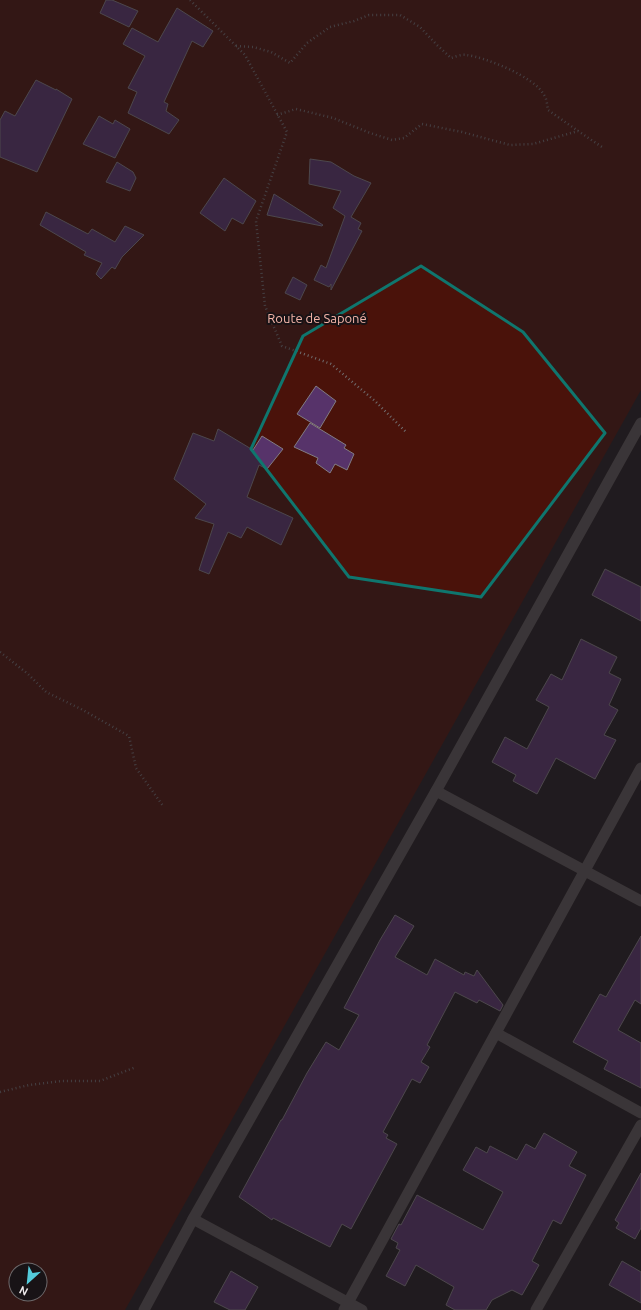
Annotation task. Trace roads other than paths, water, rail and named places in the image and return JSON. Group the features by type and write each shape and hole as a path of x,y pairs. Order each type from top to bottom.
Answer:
{"street":[{"path":"144,1310 193,1219 436,791 641,423"},
{"path":"346,1306 641,768"},
{"path":"436,791 641,901"},
{"path":"496,1033 641,1113"},
{"path":"536,1310 641,1125"},
{"path":"193,1219 346,1306 362,1310"}],"park label":[{"name":"Route de Saponé","path":"317,318"}]}
